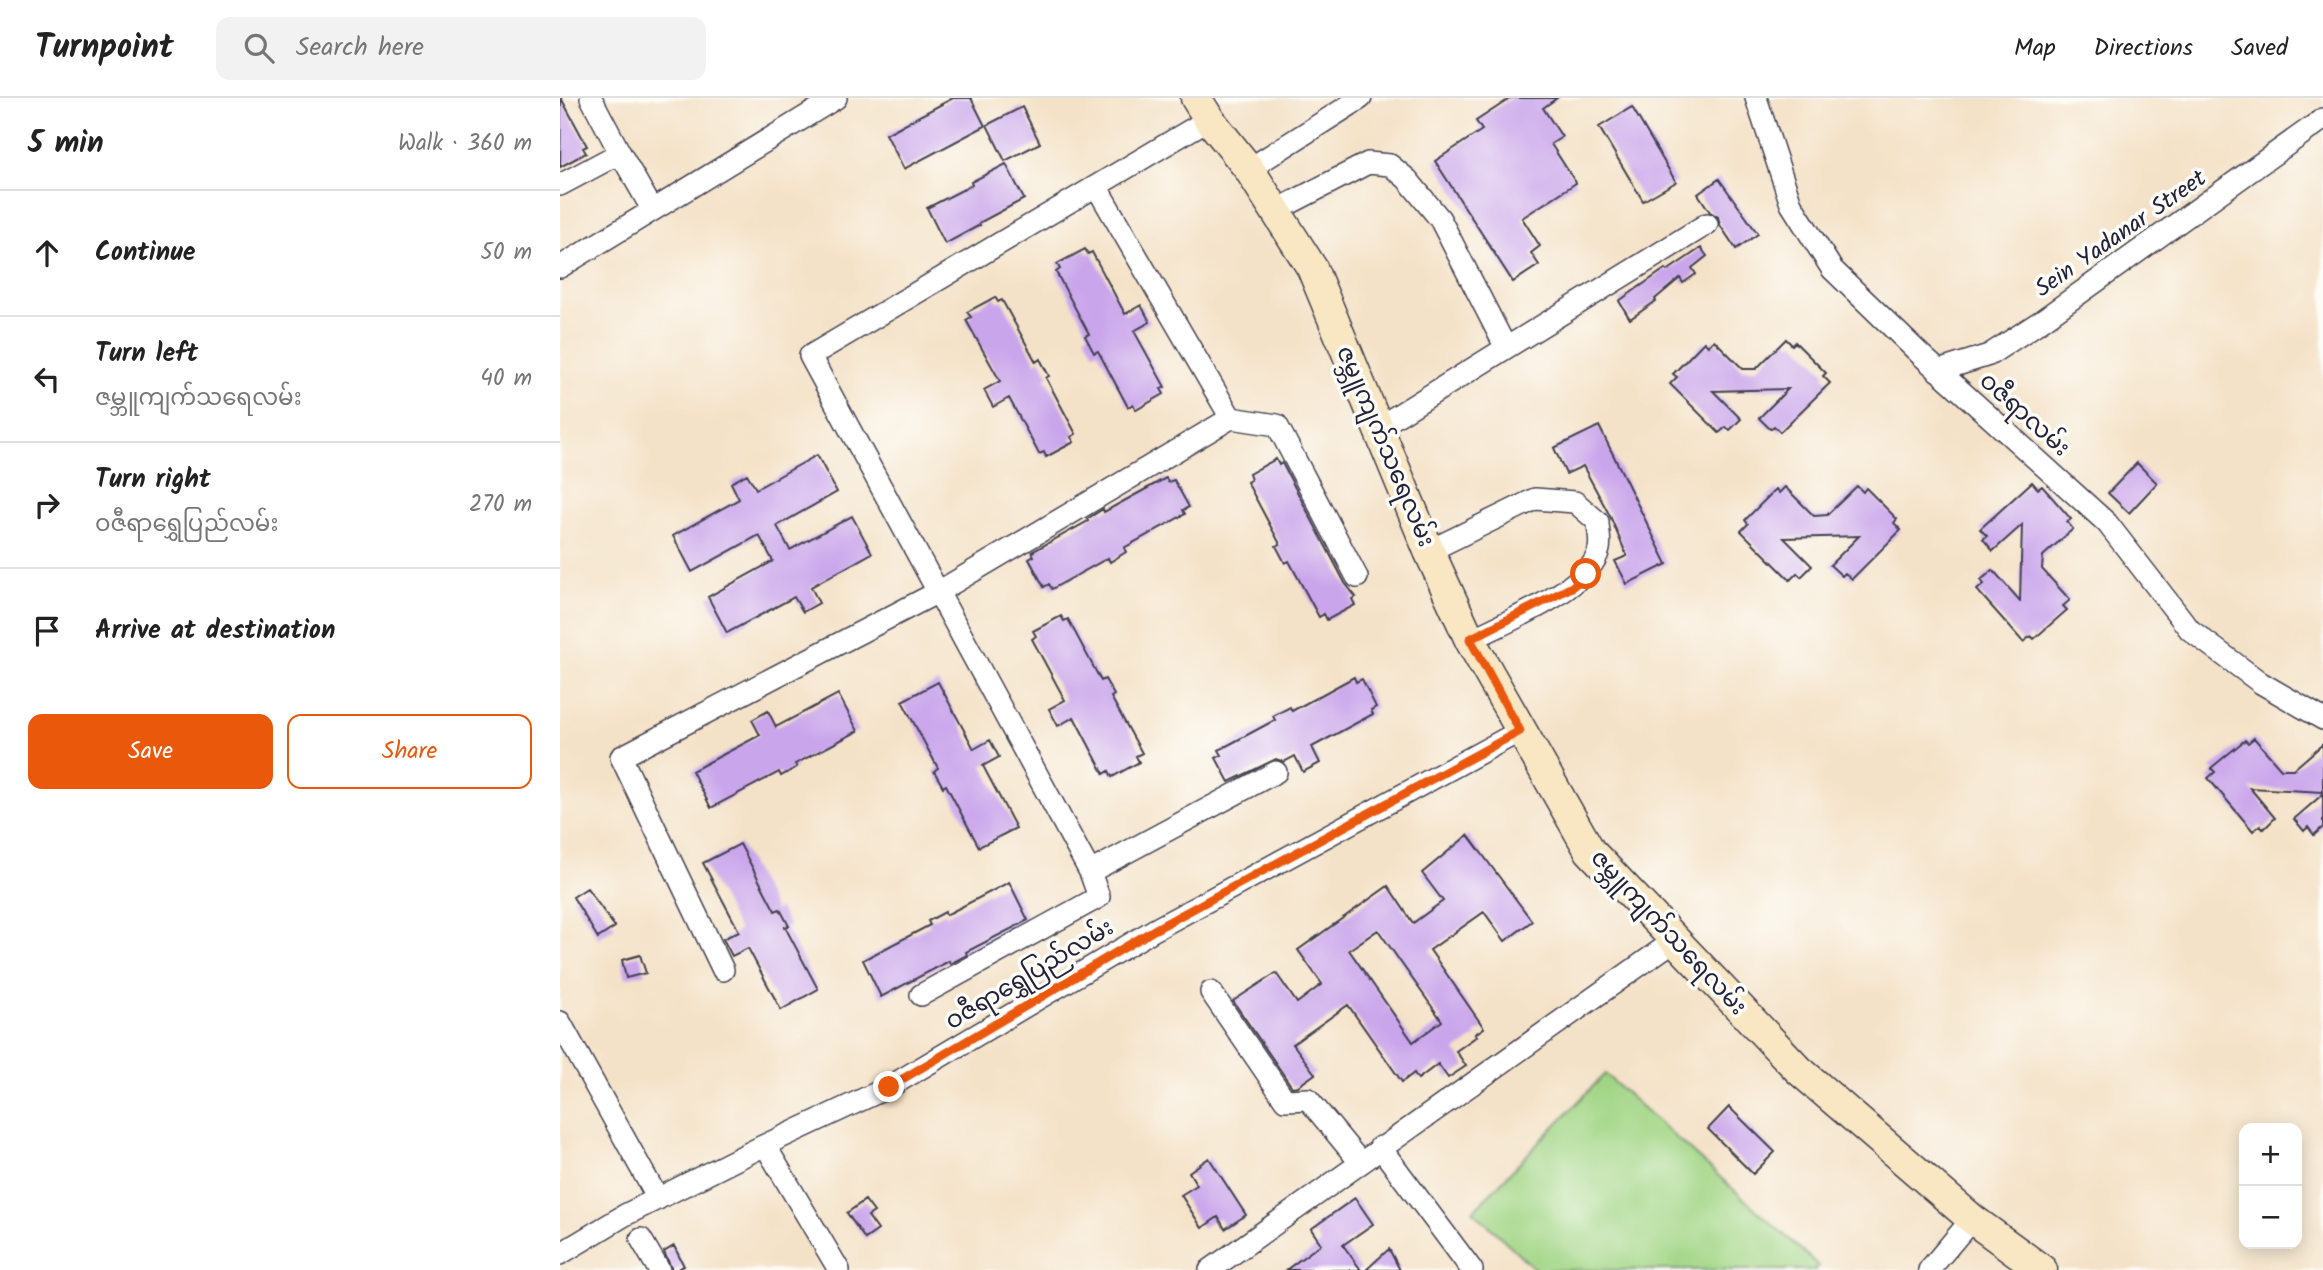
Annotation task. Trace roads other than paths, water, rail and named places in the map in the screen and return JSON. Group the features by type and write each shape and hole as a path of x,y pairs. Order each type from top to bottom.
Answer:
{"main road":[{"name":"ဇမ္ဘူကျက်သရေလမ်း","path":"1202,108 1249,169 1312,268 1429,551 1470,639 1590,851 1799,1070 2029,1266"}],"street":[{"path":"591,98 652,209"},
{"path":"560,267 836,98"},
{"path":"1249,169 1360,98"},
{"name":"ဝဇီရာလမ်း","path":"1756,98 1791,204 1832,269 1938,371 2107,523 2190,630 2261,683 2323,719"},
{"path":"921,995 1099,897 1090,872 810,356 1096,186 1202,108"},
{"name":"Sein Yadanar Street","path":"1938,371 1989,355 2208,203 2323,119"},
{"path":"560,185 620,153"},
{"path":"1277,210 1368,163 1390,165 1407,179 1440,219 1506,348"},
{"path":"1096,186 1231,418"},
{"path":"1380,427 1707,224"},
{"path":"723,970 621,757 938,592 1231,418 1276,425 1357,577"},
{"path":"1429,551 1535,499 1575,502 1598,522 1599,549 1586,574 1572,587 1470,639"},
{"name":"ဝဇီရာရွှေပြည်လမ်း","path":"560,1255 625,1215 889,1087 1154,930 1520,731"},
{"path":"1090,872 1276,772"},
{"path":"1210,1270 1675,940"},
{"path":"1211,992 1284,1100 1308,1099 1360,1162"},
{"path":"560,1022 657,1199"},
{"path":"765,1145 839,1270"},
{"path":"1380,1147 1472,1270"},
{"path":"1928,1270 1972,1219"},
{"path":"641,1239 659,1270"}]}
